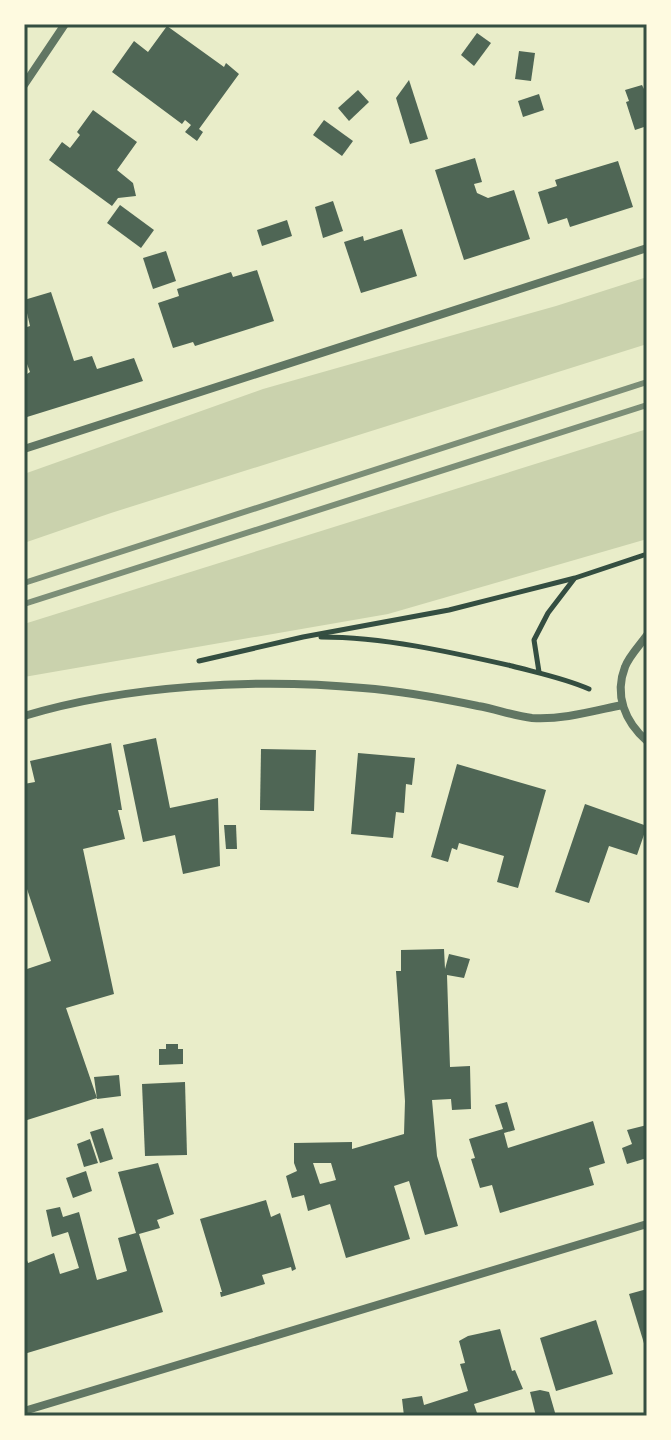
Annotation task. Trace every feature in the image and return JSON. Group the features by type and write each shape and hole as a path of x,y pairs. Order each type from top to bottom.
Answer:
{"street":[{"path":"24,85 65,24"},
{"path":"24,449 647,248"},
{"path":"647,635 625,666 621,686 626,718 647,741"},
{"path":"24,716 132,694 241,684 365,688 425,696 529,718 581,714 622,705"},
{"path":"24,1411 647,1224"}],"path":[{"path":"185,664 303,637 449,610 575,578 647,554"},
{"path":"539,673 534,640 548,613 575,578"},
{"path":"303,637 339,637 460,654 571,681 622,705"}],"green space":[{"path":"647,277 647,344 24,543 24,474 263,389"},
{"path":"647,429 647,539 388,614 24,677 24,624"}],"building":[{"path":"167,26 224,67 226,63 239,74 199,129 203,132 197,141 185,132 191,125 185,120 182,124 112,72 134,41 148,52"},
{"path":"477,33 491,43 474,66 461,55"},
{"path":"519,51 535,53 531,81 515,79"},
{"path":"409,80 428,139 410,144 396,98"},
{"path":"642,85 647,95 647,126 635,130 625,90"},
{"path":"358,90 369,102 349,121 338,108"},
{"path":"539,94 544,110 523,117 518,101"},
{"path":"93,110 137,142 117,170 133,183 136,196 118,198 112,206 49,160 62,142 70,148"},
{"path":"324,120 353,141 342,156 313,135"},
{"path":"475,158 482,182 474,184 477,193 488,198 514,190 530,239 464,260 435,170"},
{"path":"618,161 633,207 570,227 567,218 548,224 538,192 557,186 555,180"},
{"path":"333,201 343,231 323,238 315,207"},
{"path":"120,205 154,230 141,248 107,223"},
{"path":"287,220 292,236 262,246 257,230"},
{"path":"402,229 417,276 361,293 344,242 363,236 364,241"},
{"path":"166,251 176,281 153,289 143,258"},
{"path":"257,270 274,321 195,346 193,342 173,348 158,303 179,296 177,289 231,272 233,277"},
{"path":"51,292 74,361 92,356 97,369 134,358 143,381 27,417 24,376 30,372 24,356 24,328 30,326 24,300"},
{"path":"156,738 170,808 218,798 220,866 183,874 175,835 143,842 123,745"},
{"path":"111,743 122,810 118,810 125,839 83,849 114,994 66,1008 97,1098 24,1121 24,970 51,961 24,880 24,784 35,782 30,761"},
{"path":"261,749 316,750 314,811 260,810"},
{"path":"358,753 415,758 412,785 406,784 404,813 396,812 393,838 351,834"},
{"path":"457,764 546,790 518,888 497,882 504,856 459,843 457,850 452,848 448,862 431,857"},
{"path":"585,804 647,826 637,855 609,846 589,903 555,892"},
{"path":"224,825 236,825 237,849 226,849"},
{"path":"444,949 445,969 449,954 470,959 464,978 447,975 450,1067 470,1066 471,1109 452,1110 451,1099 432,1100 437,1156 458,1226 425,1235 409,1181 394,1186 410,1239 346,1258 330,1204 308,1211 304,1195 292,1198 286,1176 297,1171 294,1143 352,1142 352,1149 404,1134 405,1101 396,971 401,971 401,950","holes":["313,1163 331,1163 336,1180 320,1184"]},
{"path":"166,1044 178,1044 178,1049 183,1049 183,1064 159,1065 159,1049 166,1049"},
{"path":"119,1075 121,1096 97,1099 94,1077"},
{"path":"185,1082 187,1155 145,1156 142,1084"},
{"path":"507,1102 515,1130 504,1133 508,1148 593,1121 605,1163 589,1168 594,1185 500,1213 492,1185 480,1188 471,1159 475,1158 469,1139 503,1129 495,1105"},
{"path":"647,1125 647,1158 627,1164 622,1148 632,1144 627,1130"},
{"path":"103,1128 113,1159 100,1163 90,1132"},
{"path":"90,1139 98,1163 84,1167 77,1144"},
{"path":"158,1163 174,1214 157,1220 160,1228 139,1234 163,1312 24,1354 24,1252 28,1263 54,1253 60,1274 79,1268 68,1232 52,1237 46,1210 60,1207 63,1217 79,1212 97,1280 127,1271 118,1238 136,1233 118,1172"},
{"path":"86,1171 92,1191 73,1198 66,1178"},
{"path":"266,1200 271,1217 280,1213 296,1269 292,1271 291,1267 262,1275 265,1284 221,1297 200,1219"},
{"path":"647,1289 647,1349 646,1350 629,1294"},
{"path":"596,1320 613,1374 556,1391 540,1338"},
{"path":"500,1329 512,1371 515,1370 523,1389 474,1404 478,1416 404,1416 402,1399 422,1396 424,1405 468,1391 460,1364 465,1363 459,1341"},
{"path":"530,1392 549,1392 556,1416 536,1416"}],"railway":[{"path":"24,583 647,382"},
{"path":"24,604 647,405"}]}
